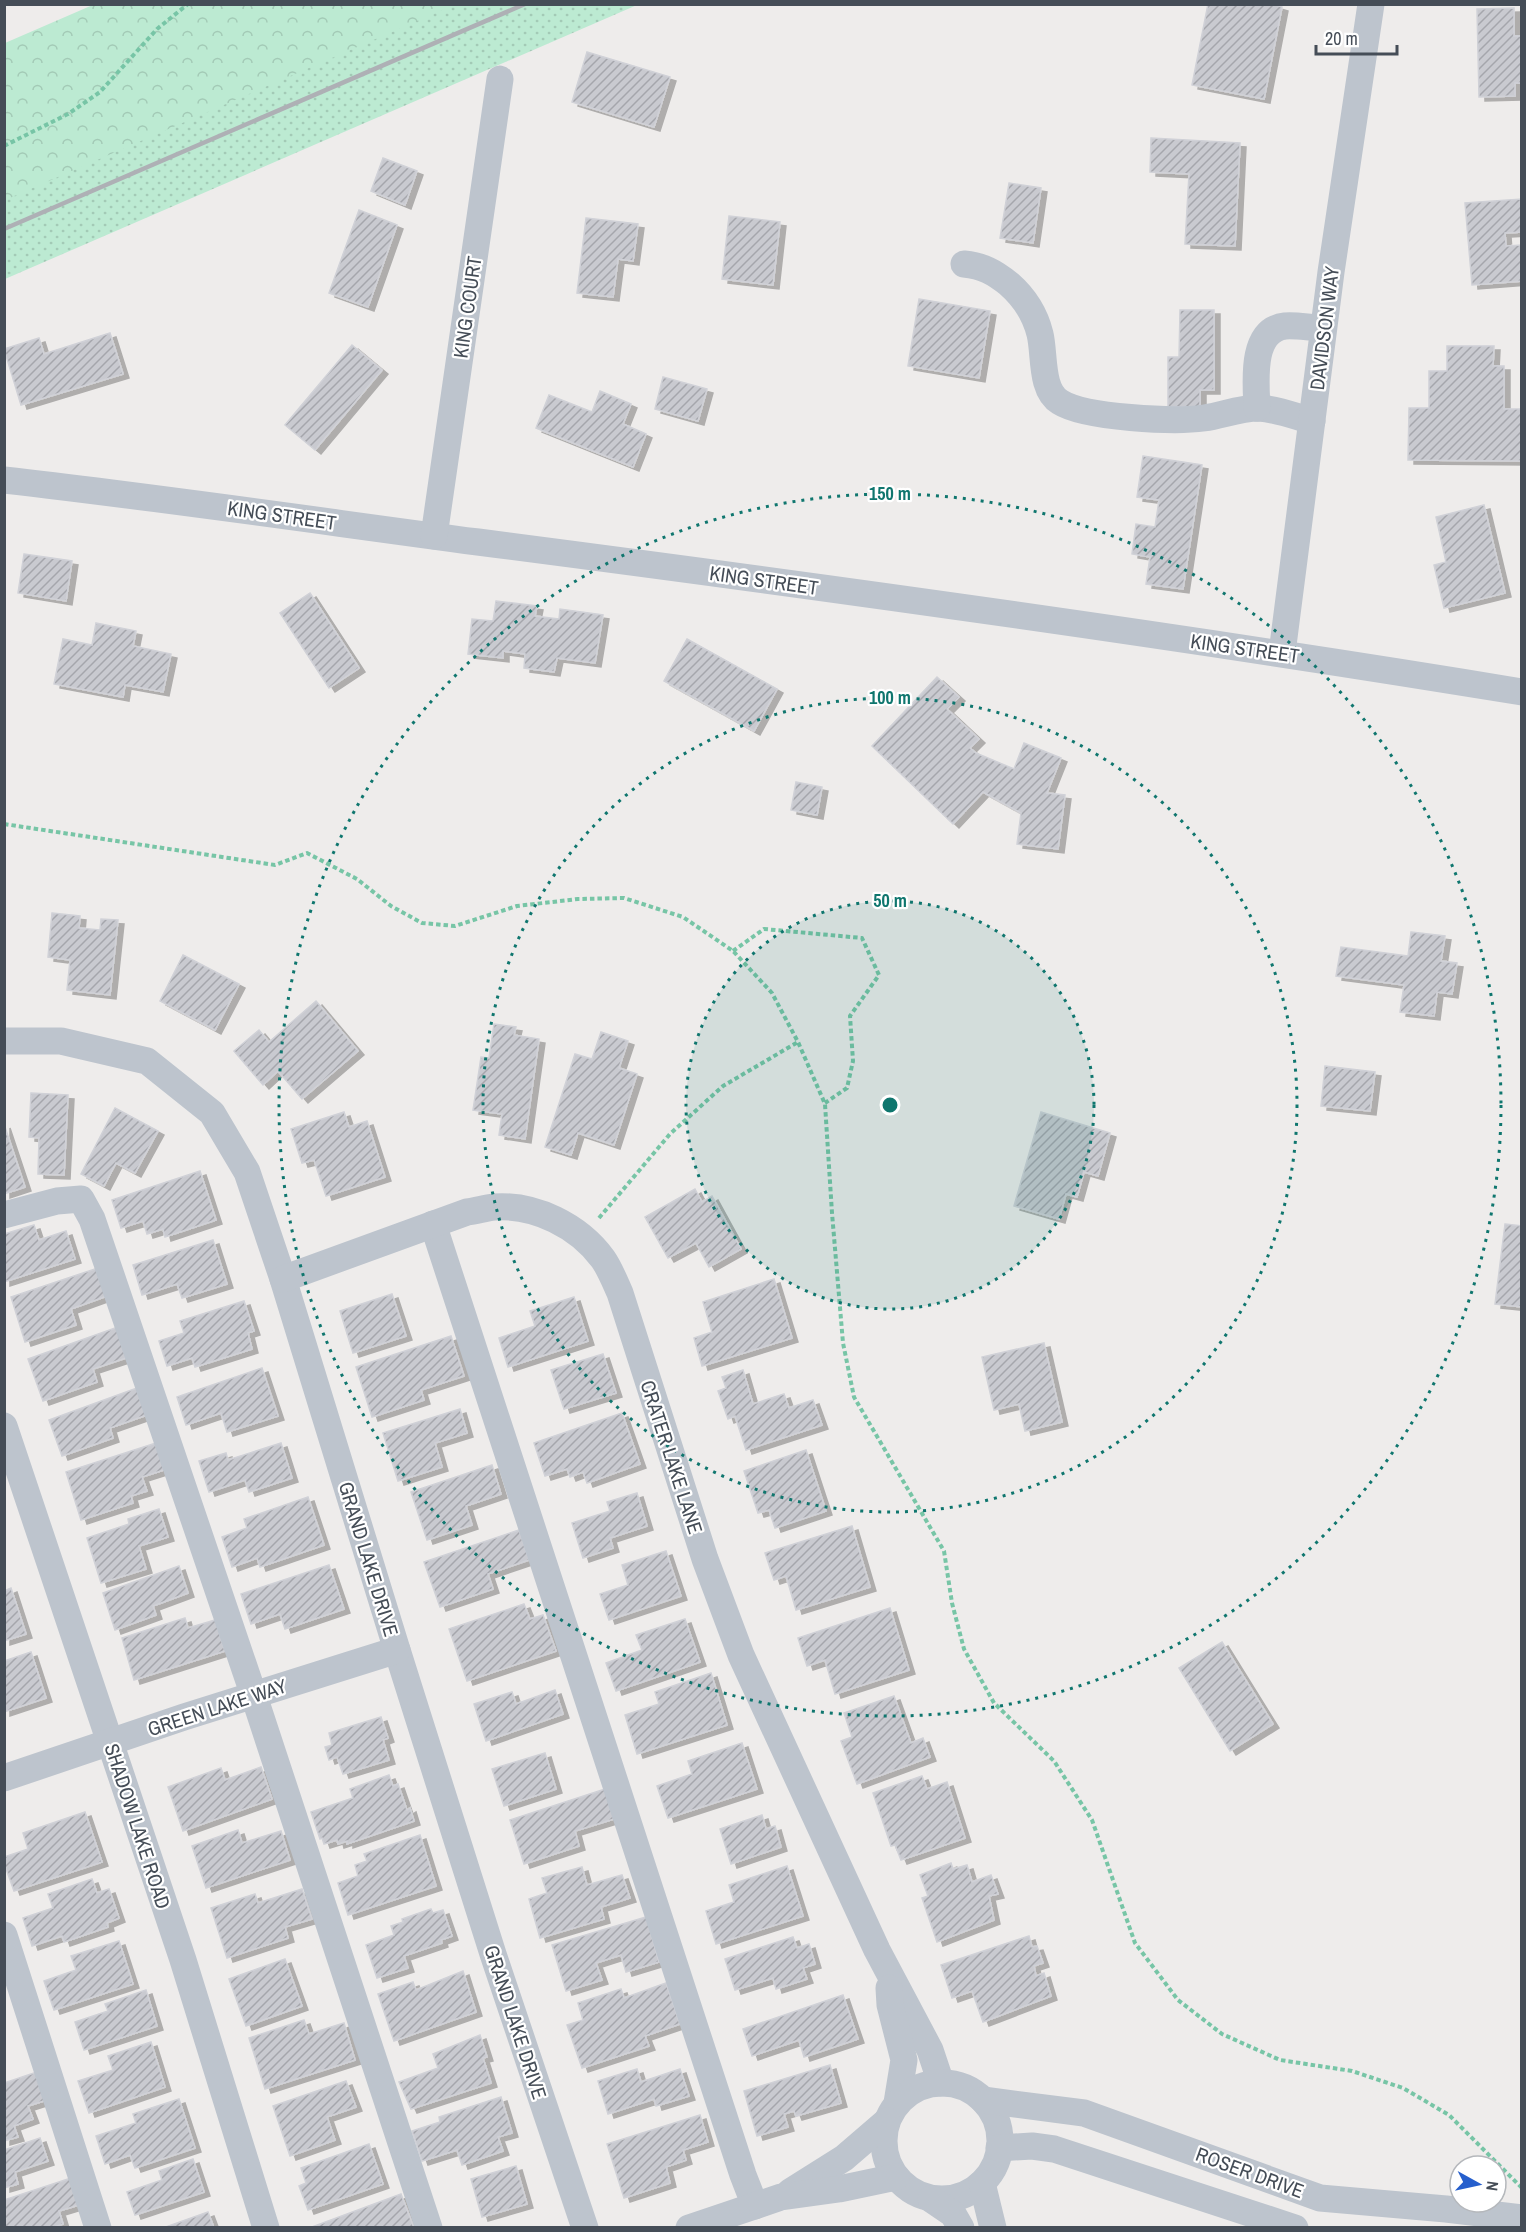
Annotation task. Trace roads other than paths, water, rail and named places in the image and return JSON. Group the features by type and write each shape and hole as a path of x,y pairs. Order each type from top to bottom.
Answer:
{"street":[{"name":"DAVIDSON WAY","path":"1282,653 1323,328 1371,4"},
{"name":"KING COURT","path":"434,536 500,79"},
{"path":"964,264 982,266 1001,278 1018,292 1029,306 1040,333 1048,389 1059,402 1078,409 1151,420 1198,418 1257,408 1273,409 1312,421"},
{"path":"1257,408 1256,377 1260,348 1264,339 1273,329 1286,326 1323,328"},
{"name":"KING STREET","path":"4,480 153,497 1282,653 1521,692"},
{"name":"GRAND LAKE DRIVE","path":"4,1041 61,1041 147,1060 212,1113 247,1172 283,1279 396,1650 493,1954 585,2228"},
{"path":"4,1215 57,1201 81,1199 92,1219 254,1696 429,2228"},
{"name":"CRATER LAKE LANE","path":"283,1279 467,1212 494,1207 526,1209 553,1218 583,1237 604,1260 620,1293 705,1559 741,1655 888,1972 930,2050 941,2083"},
{"path":"433,1224 739,2164 755,2206"},
{"name":"SHADOW LAKE ROAD","path":"4,1426 183,1960 266,2228"},
{"name":"GREEN LAKE WAY","path":"4,1778 396,1650"},
{"path":"4,1935 98,2228"},
{"name":"CRATER LAKE LANE","path":"888,1972 890,2005 904,2060 892,2112"},
{"path":"781,2197 844,2158 917,2088 941,2083 968,2089 983,2100 996,2119 999,2148 994,2167 982,2183 952,2199 931,2199"},
{"name":"ROSER DRIVE","path":"983,2100 1084,2114 1320,2198 1521,2218"},
{"path":"892,2112 883,2145 888,2163 896,2177 910,2190 931,2199 953,2214 960,2228"},
{"name":"ROSER DRIVE","path":"999,2148 1032,2146 1054,2149 1295,2228"},
{"path":"689,2228 781,2197 839,2189 896,2177"},
{"path":"982,2183 993,2228"}],"railway":[{"path":"4,229 525,4"}]}
